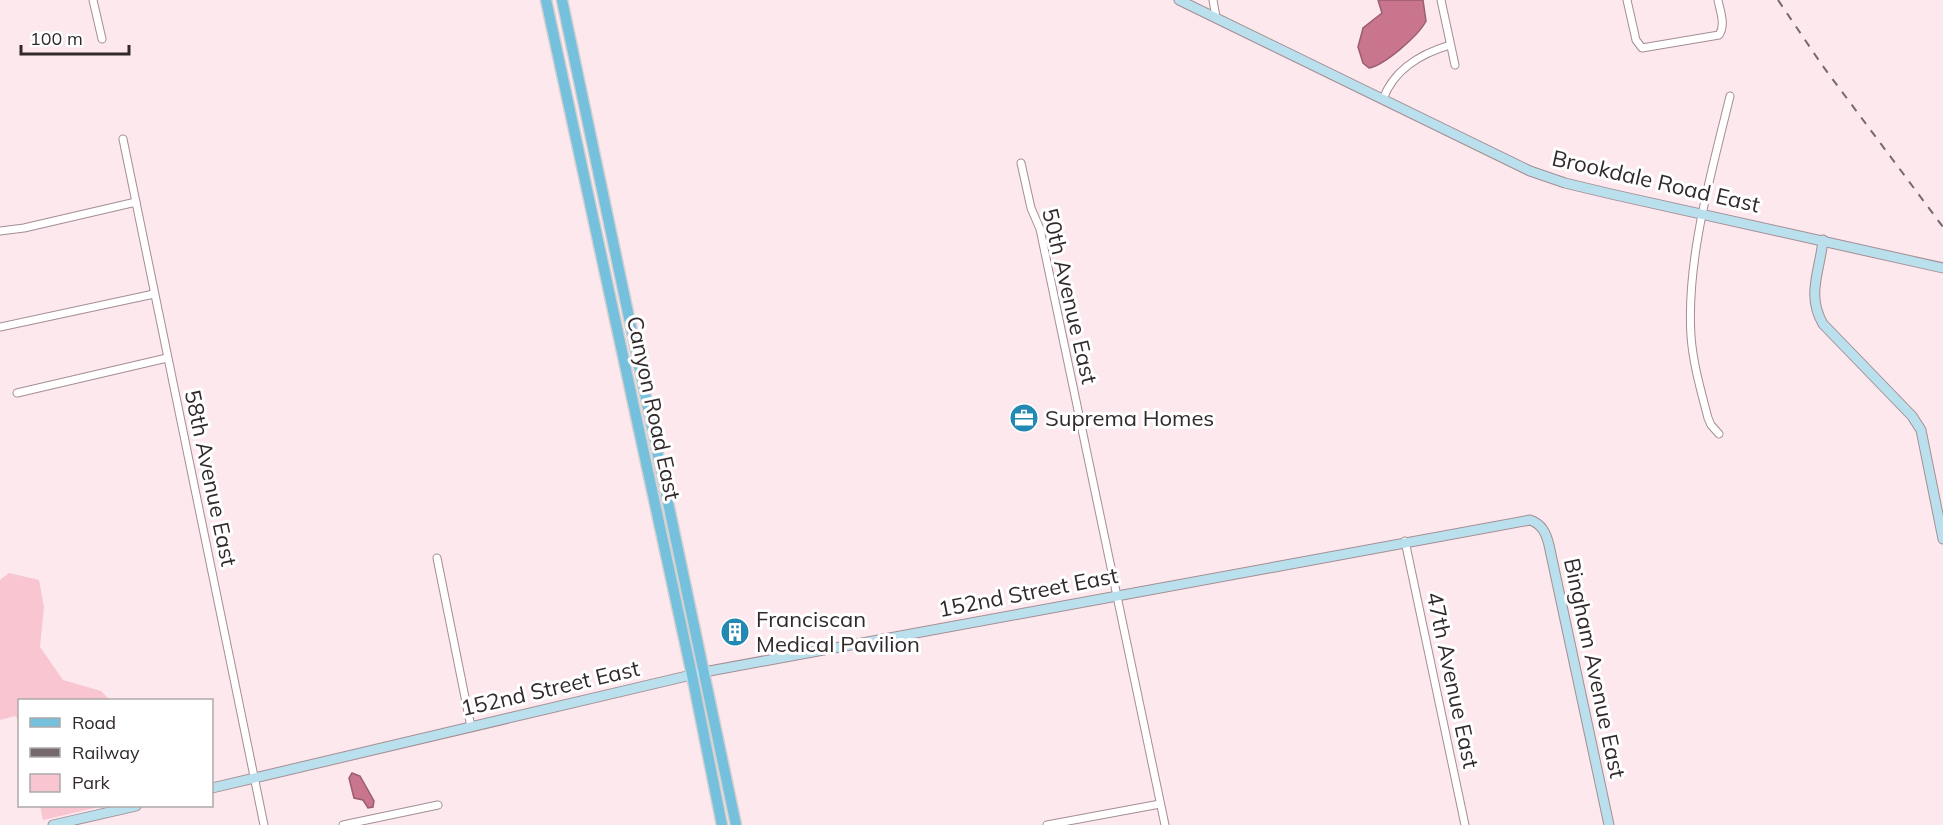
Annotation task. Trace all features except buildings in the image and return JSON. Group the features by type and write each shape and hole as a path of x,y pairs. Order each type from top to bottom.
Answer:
{"main road":[{"name":"Canyon Road East","path":"546,0 692,675 722,825"},
{"name":"Canyon Road East","path":"562,0 736,825"}],"street":[{"path":"93,0 102,39"},
{"name":"Brookdale Road East","path":"1179,0 1530,171 1565,183 1943,268"},
{"path":"1213,0 1216,17"},
{"path":"1441,0 1455,65"},
{"path":"1627,0 1636,40 1641,48 1719,34 1722,31 1722,21 1718,0"},
{"path":"1383,99 1390,84 1401,70 1418,57 1450,45"},
{"path":"1719,434 1708,418 1691,334 1695,263 1702,213 1731,96"},
{"name":"58th Avenue East","path":"123,139 264,825"},
{"name":"50th Avenue East","path":"1021,163 1031,208 1040,229 1165,825"},
{"path":"0,231 24,228 136,202"},
{"path":"1823,240 1814,289 1816,311 1823,324 1912,416 1921,430 1943,539"},
{"path":"0,327 154,294"},
{"path":"17,393 167,358"},
{"name":"152nd Street East","path":"213,788 704,672 1523,520 1537,522"},
{"name":"Bingham Avenue East","path":"1537,522 1545,532 1550,545 1609,825"},
{"name":"47th Avenue East","path":"1405,542 1465,825"},
{"path":"437,558 471,727"},
{"path":"1047,825 1160,804"},
{"path":"343,825 438,805"},
{"path":"53,825 132,807"}],"green space":[{"path":"9,573 39,580 44,607 40,647 63,680 101,691 109,699 18,699 18,720 15,716 0,720 0,580"},
{"path":"40,807 99,807 43,820"}],"shaded area":[{"path":"1378,0 1423,0 1426,21 1401,49 1376,66 1369,68 1363,63 1358,47 1363,28 1382,13"},
{"path":"352,773 360,776 374,801 373,807 368,808 363,800 354,798 349,778"}],"railway":[{"path":"1778,0 1822,65 1943,227"}],"place":[{"name":"Suprema Homes","path":"1024,418"},
{"name":"Franciscan Medical Pavilion","path":"735,632"}]}
